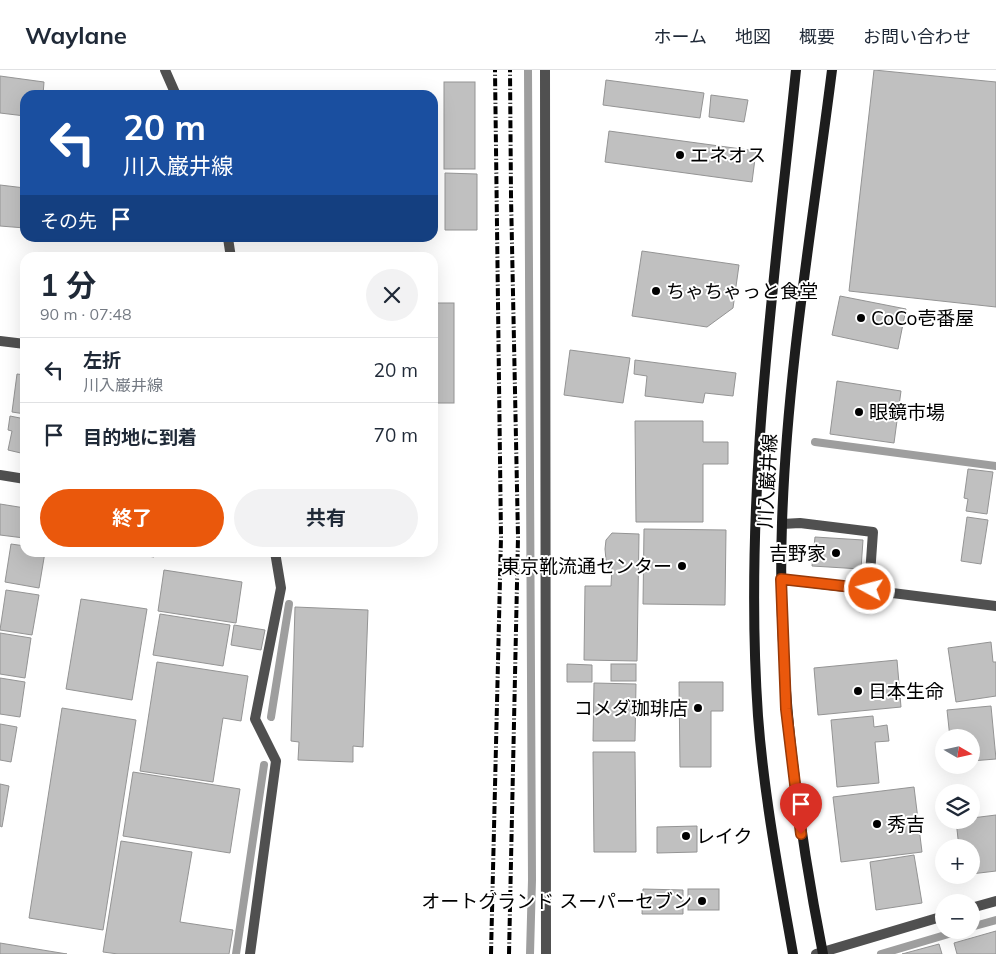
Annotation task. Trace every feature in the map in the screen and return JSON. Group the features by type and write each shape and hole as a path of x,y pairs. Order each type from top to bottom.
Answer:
{"main road":[{"name":"川入巌井線","path":"793,954 776,861 758,717 755,569 760,417 796,70"},
{"name":"川入巌井線","path":"820,953 804,851 786,709 781,579 788,419 832,70"}],"street":[{"path":"165,70 174,90"},
{"path":"545,70 546,954"},
{"path":"0,341 20,343"},
{"path":"0,475 20,478"},
{"path":"782,524 800,523 874,532 870,589"},
{"path":"250,954 276,761 255,719 280,588 276,557"},
{"path":"781,579 996,606"},
{"path":"980,905 996,901"},
{"path":"820,953 935,919"}],"building":[{"path":"874,70 996,82 996,307 849,291"},
{"path":"0,76 44,82 43,90 20,90 20,115 0,113"},
{"path":"606,80 704,93 700,118 603,105"},
{"path":"444,82 475,82 475,169 444,169"},
{"path":"711,95 748,100 744,122 709,117"},
{"path":"609,131 756,151 752,182 605,162"},
{"path":"445,173 477,174 477,230 445,230"},
{"path":"0,185 20,187 20,228 0,226"},
{"path":"642,251 739,265 733,308 707,327 632,316"},
{"path":"840,296 906,309 898,349 832,335"},
{"path":"438,303 454,303 454,403 438,403"},
{"path":"570,350 630,358 623,403 564,395"},
{"path":"635,360 736,373 733,396 705,393 703,403 645,396 647,376 634,374"},
{"path":"17,374 20,374 20,413 12,412"},
{"path":"837,381 901,391 894,443 830,434"},
{"path":"10,416 20,418 20,453 8,450 12,431 8,430"},
{"path":"635,421 703,421 703,442 728,442 728,464 703,464 703,522 636,522"},
{"path":"968,469 993,472 987,514 966,511 968,499 964,498"},
{"path":"0,504 20,507 20,538 0,535"},
{"path":"967,517 988,520 981,564 961,561"},
{"path":"644,529 726,530 725,605 643,604"},
{"path":"612,533 639,534 637,661 584,660 585,586 611,586 612,566 606,560 605,549 606,540"},
{"path":"815,537 863,540 861,569 812,566"},
{"path":"11,544 20,545 20,557 44,557 39,588 5,582"},
{"path":"164,570 242,582 236,623 158,611"},
{"path":"6,590 39,595 32,635 0,630"},
{"path":"81,599 147,609 132,700 66,689"},
{"path":"295,607 368,610 363,747 353,746 353,762 298,760 299,742 291,741"},
{"path":"160,614 230,625 223,666 153,655"},
{"path":"234,625 265,630 261,650 231,645"},
{"path":"0,633 31,638 25,678 0,674"},
{"path":"991,642 993,662 996,662 996,696 956,702 948,648"},
{"path":"897,660 901,707 818,715 814,668"},
{"path":"157,662 248,676 241,721 223,718 213,782 140,771"},
{"path":"567,664 592,665 592,682 567,682"},
{"path":"611,664 636,664 636,681 611,681"},
{"path":"0,678 25,682 20,717 0,714"},
{"path":"679,682 723,682 723,711 711,711 711,767 680,767"},
{"path":"594,683 636,684 635,741 593,741"},
{"path":"991,706 996,759 980,760 980,729 949,729 947,710"},
{"path":"62,708 136,720 103,930 29,918"},
{"path":"873,716 874,727 887,725 889,741 875,742 879,783 837,787 831,720"},
{"path":"0,724 17,727 11,762 0,760"},
{"path":"593,752 635,752 636,852 594,852"},
{"path":"133,772 240,789 230,853 123,836"},
{"path":"0,784 9,786 2,827 0,826"},
{"path":"914,787 922,852 841,862 833,797"},
{"path":"996,815 996,871 980,873 980,839 958,839 957,829 980,829 980,817"},
{"path":"697,826 697,852 657,853 657,827"},
{"path":"121,841 192,852 180,922 233,930 229,954 118,954 103,952"},
{"path":"914,855 922,903 876,910 870,862"},
{"path":"643,889 683,890 683,914 642,914"},
{"path":"688,889 719,889 719,910 688,910"},
{"path":"996,931 996,954 957,954 954,943 968,939 980,939 980,936"},
{"path":"0,943 67,954 0,954"},
{"path":"939,944 942,954 902,954"}],"waterway":[{"path":"528,70 532,880 530,954"},
{"path":"815,442 996,466"},
{"path":"271,717 289,604"},
{"path":"236,954 264,765"},
{"path":"980,924 996,920"},
{"path":"881,954 935,938"}],"railway":[{"path":"491,954 501,537 495,70"},
{"path":"509,954 518,537 510,70"}],"place":[{"name":"エネオス","path":"680,155"},
{"name":"ちゃちゃっと食堂","path":"656,291"},
{"name":"CoCo壱番屋","path":"861,318"},
{"name":"眼鏡市場","path":"859,412"},
{"name":"吉野家","path":"836,553"},
{"name":"東京靴流通センター","path":"682,566"},
{"name":"日本生命","path":"858,691"},
{"name":"コメダ珈琲店","path":"698,708"},
{"name":"秀吉","path":"877,824"},
{"name":"レイク","path":"686,836"},
{"name":"オートグランド スーパーセブン","path":"702,901"}],"route":[{"path":"801,834 786,709 782,654 781,579 870,589"}]}
